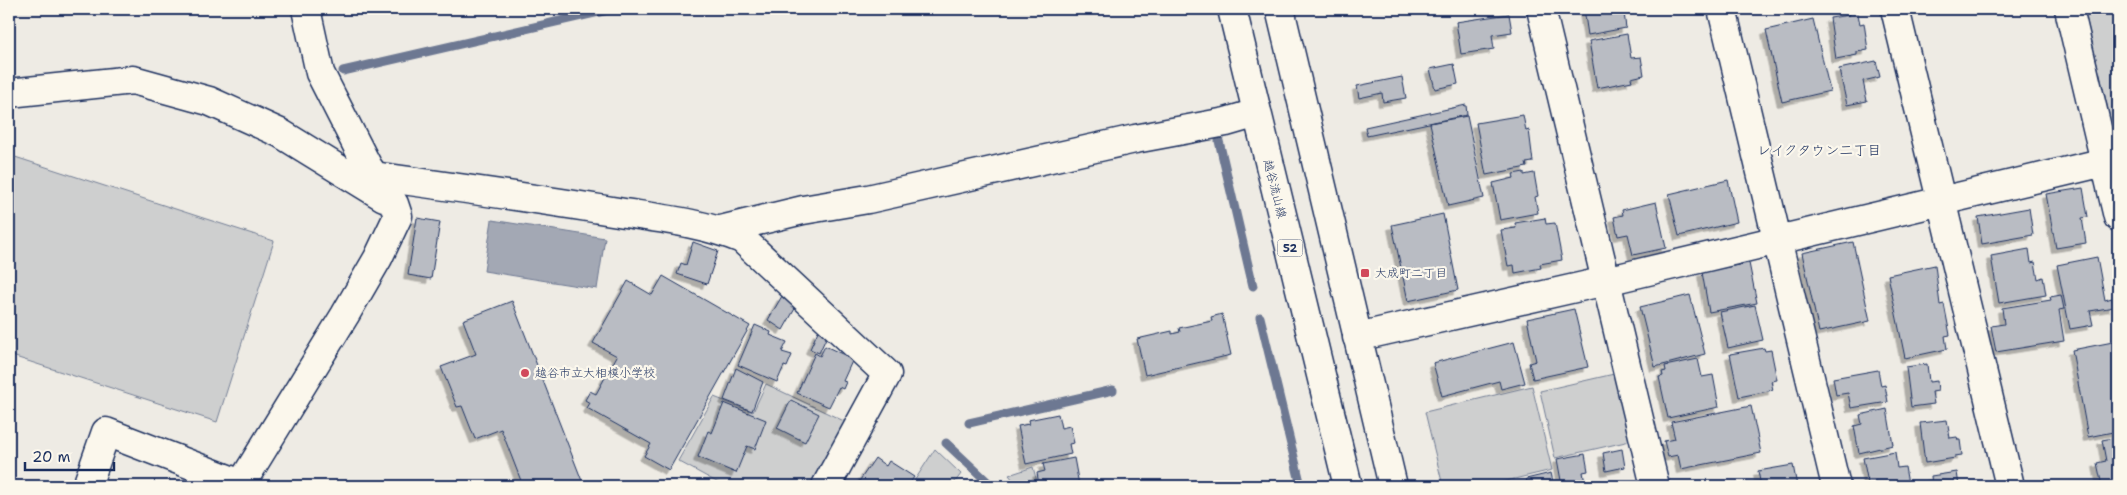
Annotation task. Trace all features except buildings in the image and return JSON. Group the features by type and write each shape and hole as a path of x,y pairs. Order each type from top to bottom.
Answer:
{"street":[{"path":"87,486 106,432 240,485 378,258 398,216 394,204 374,176 320,73 306,9"},
{"name":"越谷流山線","path":"1232,9 1348,486"},
{"path":"1280,9 1393,486"},
{"path":"1541,9 1655,486"},
{"path":"1722,9 1836,486"},
{"path":"1895,9 2010,486"},
{"path":"2069,9 2118,217"},
{"path":"9,93 133,80 209,101 280,133 394,204"},
{"path":"720,230 803,210 877,197 1134,140 1226,122 1256,113"},
{"path":"1357,337 1606,281 2105,162"},
{"path":"374,176 540,199 720,230 742,239 888,374 826,486"}],"shaded area":[{"path":"2084,9 2118,9 2118,151"},
{"path":"9,155 274,241 217,422 9,355"},
{"path":"492,220 605,238 597,289 484,271"},
{"path":"1614,374 1630,441 1555,458 1540,391"},
{"path":"766,384 846,422 810,486 724,486 678,461 714,397 753,412"},
{"path":"1532,386 1552,470 1485,486 1443,486 1425,412"},
{"path":"935,449 961,474 952,486 911,486"},
{"path":"1033,467 1038,486 1018,486 1009,475"}],"waterway":[{"path":"343,71 612,9"},
{"path":"1219,141 1253,286"},
{"path":"1260,317 1301,486"},
{"path":"969,423 1113,390"},
{"path":"946,443 992,486"}],"place":[{"name":"大成町二丁目","path":"1365,273"},
{"name":"越谷市立大相模小学校","path":"525,373"}],"district":[{"name":"レイクタウン二丁目","path":"1819,150"}]}
